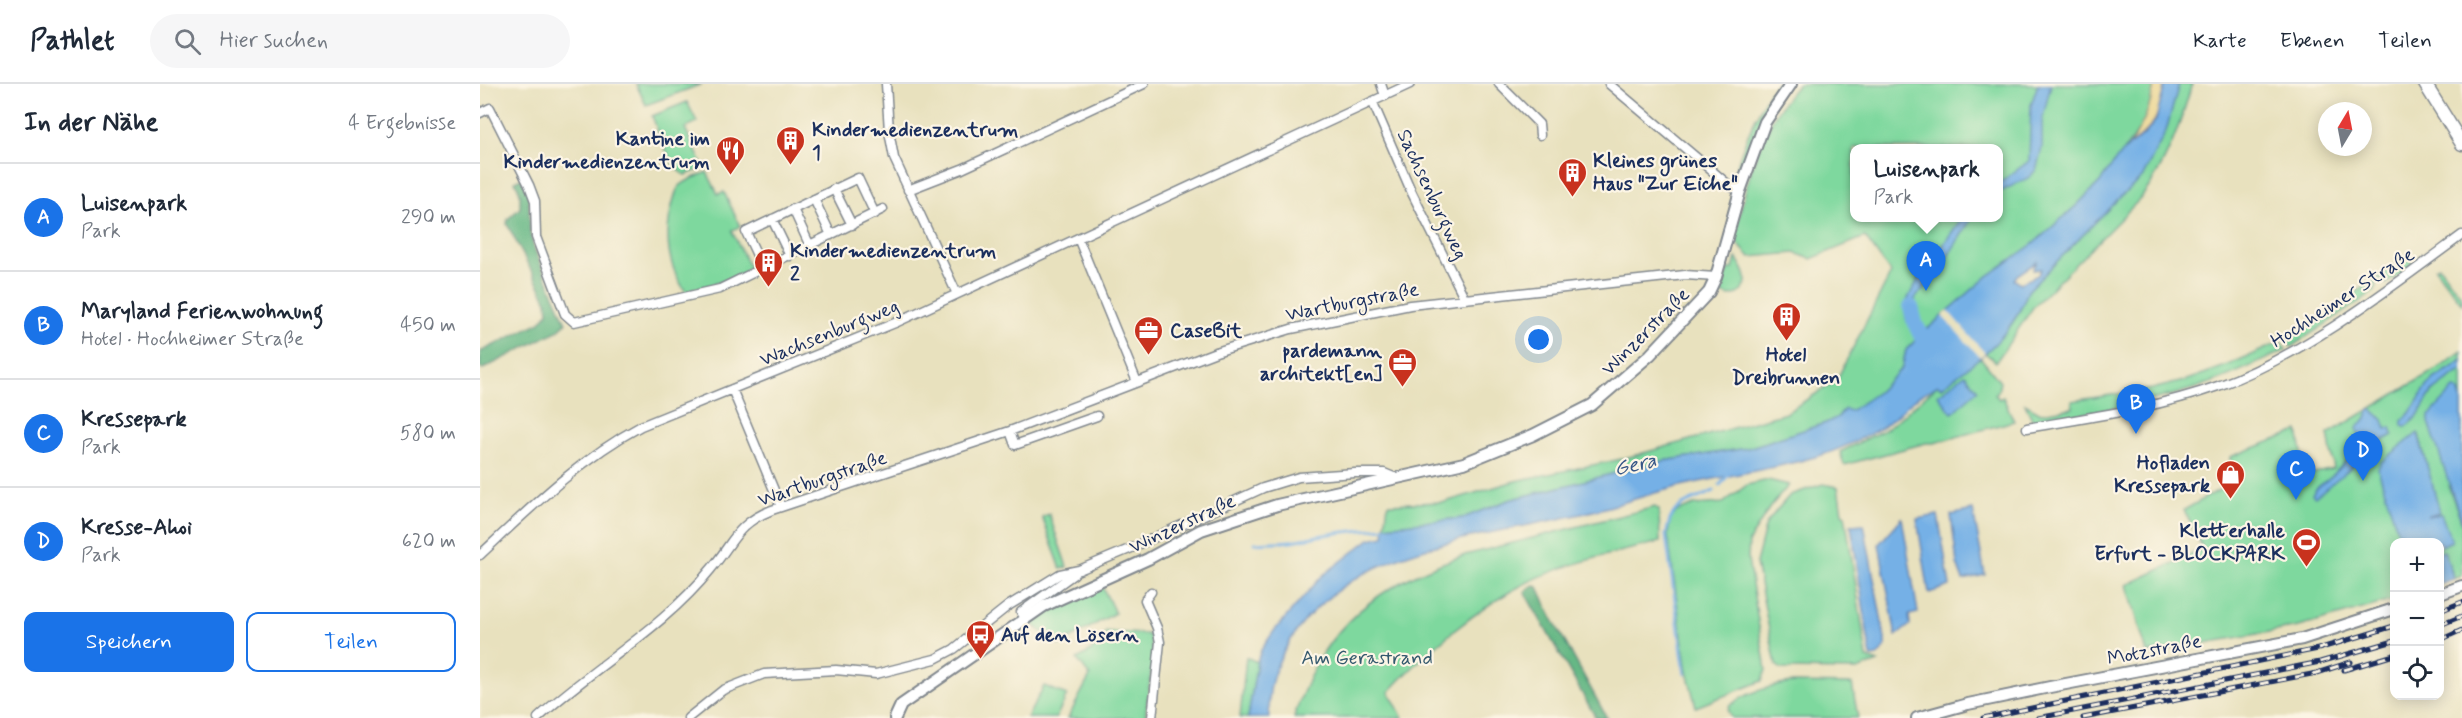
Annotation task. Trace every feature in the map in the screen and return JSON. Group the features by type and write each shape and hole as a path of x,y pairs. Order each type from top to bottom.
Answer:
{"main road":[{"path":"2425,84 2462,144"}],"street":[{"path":"886,84 891,146 908,190 957,294"},
{"path":"908,190 962,169 1144,84"},
{"path":"1381,84 1385,96"},
{"name":"Wachsenburgweg","path":"480,555 578,467 610,443 641,426 896,323 1410,84"},
{"path":"1499,84 1539,124 1540,135"},
{"path":"1610,84 1730,186 1740,191"},
{"name":"Winzerstraße","path":"895,718 901,705 1044,606 1148,559 1201,530 1228,519 1297,500 1464,462 1499,449 1592,405 1650,355 1708,292 1716,277 1740,191 1765,122 1791,84"},
{"name":"Sachsenburgweg","path":"1372,103 1412,193 1466,299"},
{"path":"480,113 490,108 529,185 535,201 536,237 565,314 574,322 720,289 790,256 879,212 858,178 746,232 764,268"},
{"path":"834,189 852,225"},
{"path":"814,199 831,235"},
{"path":"793,209 810,246"},
{"path":"772,219 790,256"},
{"name":"Hochheimer Straße","path":"2027,428 2139,409 2220,385 2301,347 2462,235"},
{"path":"1078,238 1137,382"},
{"name":"Wartburgstraße","path":"538,718 632,645 690,594 712,569 742,526 757,516 1010,431 1216,352 1291,329 1410,304 1685,275 1716,277"},
{"path":"732,389 782,507"},
{"path":"1010,431 1015,445 1097,416"},
{"name":"Winzerstraße","path":"1025,618 1021,612 1079,570 1224,504 1281,481 1299,477 1355,473 1384,473 1398,478"},
{"name":"Winzerstraße","path":"688,718 723,690 764,674 836,669 876,674 935,659 954,649 1008,606 1060,574 1079,570"},
{"path":"2444,592 2462,586"},
{"path":"1150,592 1145,600 1157,628 1160,642 1152,718"},
{"name":"Motzstraße","path":"1917,718 1968,704 2050,687 2302,639 2390,610"}],"green space":[{"path":"636,84 702,84 646,105"},
{"path":"1776,84 1785,84 1765,113 1735,181 1739,159 1750,130"},
{"path":"1799,84 2154,84 2151,103 2142,126 2100,182 2033,244 1988,276 1925,331 1906,350 1902,368 1878,392 1850,412 1845,409 1838,417 1826,423 1748,448 1663,461 1509,500 1463,518 1385,526 1388,504 1445,502 1515,481 1622,459 1786,413 1836,381 1891,273 1865,237 1811,259 1795,253 1750,257 1734,240 1749,178 1764,137 1785,100"},
{"path":"2179,84 2192,84 2172,144 2150,185 2141,198 2034,306 1996,362 1985,353 2011,325 2028,291 2119,198 2142,178 2166,131"},
{"path":"687,102 697,122 685,128 704,168 685,175 674,166 652,116"},
{"path":"707,172 718,194 724,192 740,226 732,231 751,271 686,292 674,271 671,260 668,237 670,214 679,186"},
{"path":"521,178 529,194 530,233 534,248 566,323 557,331 483,369 480,368 480,352 540,322 548,312 547,301 507,224 508,219 520,208 520,193 515,181"},
{"path":"2409,256 2413,265 2386,284 2382,278 2375,283 2377,287 2375,291 2291,347 2286,340"},
{"path":"1736,258 1744,271 1746,281 1743,290 1729,296 1720,292 1728,269 1733,269"},
{"path":"2439,266 2462,297 2462,304 2435,268"},
{"path":"2281,342 2286,350 2239,372 2189,390 2147,401 2040,421 2033,421 2025,404 2041,413 2073,408 2072,401 2152,389 2184,381 2223,367"},
{"path":"2462,351 2462,360 2429,384 2411,412 2402,421 2405,427 2417,415 2435,389 2462,370 2462,401 2458,390 2449,488 2462,523 2462,576 2444,583 2454,578 2444,551 2444,544 2452,541 2427,515 2439,512 2419,434 2398,533 2401,532 2403,538 2390,538 2390,601 2299,627 2147,653 2127,585 2203,549 2184,510 2233,482 2230,457 2298,431 2306,475 2334,469 2328,434 2435,370","holes":["2372,410 2386,429 2391,428 2389,437 2374,445 2349,467 2335,473 2356,449 2367,442"]},
{"path":"1980,357 2000,382 1995,394 1999,399 2003,397 2014,421 1844,465 1840,452 1888,428 1938,385 1941,388"},
{"path":"1768,480 1789,485 1770,507 1749,541 1748,559 1766,670 1762,681 1696,707 1687,672 1668,536 1670,520 1676,512 1694,505 1723,503 1747,485"},
{"path":"1823,484 1838,487 1842,513 1845,515 1867,658 1878,662 1857,670 1782,669 1776,665 1756,563 1766,524 1776,511 1790,495"},
{"name":"Am Gerastrand","path":"1655,507 1659,510 1660,542 1560,569 1528,582 1490,604 1436,646 1389,692 1403,718 1294,718 1317,662 1332,640 1349,620 1390,588 1465,555"},
{"path":"1049,514 1067,567 1061,569 1042,517"},
{"path":"1534,585 1538,587 1552,618 1607,718 1596,718 1525,593"},
{"path":"1102,586 1115,613 1059,645 1031,623 1055,608"},
{"path":"1106,632 1147,634 1150,637 1153,659 1145,718 1068,718 1090,676 1077,659 1091,651"},
{"path":"1246,657 1257,662 1248,718 1240,718"},
{"path":"1792,683 1852,684 1858,718 1731,718 1728,712 1729,706 1736,701 1759,691"},
{"path":"1044,686 1067,695 1056,718 1027,718"}],"sand":[{"path":"2154,84 2165,84 2155,120 2145,133 2129,146 2145,116"}],"water":[{"path":"2038,84 2051,84 2042,121 2042,148 2036,170 2028,178 2003,190 2003,180 2029,161 2031,105"},
{"path":"2165,84 2179,84 2166,131 2142,178 2119,198 2028,291 2013,322 1981,357 1941,388 1938,385 1918,397 1882,427 1837,449 1806,460 1707,480 1589,512 1466,538 1425,549 1385,564 1349,583 1316,608 1290,641 1276,668 1269,697 1270,718 1248,718 1257,662 1261,650 1274,631 1322,576 1370,539 1384,536 1385,526 1463,518 1509,500 1663,461 1748,448 1826,423 1838,417 1845,409 1850,411 1878,392 1902,368 1906,350 1925,331 1988,276 2033,244 2076,206 2100,182 2121,153 2146,133 2156,120","holes":["2037,262 2033,270 2041,269 2038,275 2021,283 2014,280 2017,275"]},
{"path":"1959,222 1969,222 1945,261 1915,299 1914,314 1918,326 1913,331 1907,322 1906,304 1921,277"},
{"path":"2462,360 2462,370 2432,392 2417,417 2405,427 2402,426 2402,421 2411,412 2429,384"},
{"path":"1965,374 1978,390 1952,413 1938,395"},
{"path":"2454,389 2458,390 2462,401 2462,523 2429,422 2429,416"},
{"path":"2372,409 2383,420 2386,429 2391,427 2393,435 2368,449 2347,471 2315,497 2312,494 2317,488 2366,442 2358,433 2357,427"},
{"path":"2418,433 2439,508 2439,512 2427,516 2441,514 2452,541 2444,544 2444,538 2403,538 2401,532 2398,533 2378,469 2380,463"},
{"path":"1973,510 1985,575 1963,580 1957,564 1951,515"},
{"path":"1938,515 1950,586 1929,593 1917,519"},
{"path":"1902,518 1918,613 1909,615 1910,625 1896,636 1879,544"},
{"path":"1864,524 1885,639 1885,648 1877,656 1871,657 1851,525"},
{"path":"2444,551 2454,579 2444,583"}],"pier":[{"path":"1948,311 1985,353 1980,357 1942,316"}],"waterway":[{"name":"Gera","path":"1911,307 1915,323 1930,354"},
{"path":"1720,485 1730,473"},
{"path":"1685,674 1666,535 1676,510 1714,491"},
{"path":"1255,543 1292,541 1341,532 1385,528"}],"railway":[{"path":"2444,609 2462,602"},
{"path":"2444,623 2462,616"},
{"path":"1983,718 2318,649 2390,627"},
{"path":"2444,638 2462,630"},
{"path":"2038,718 2320,662 2390,642"},
{"path":"2344,670 2390,656"},
{"path":"2083,718 2317,673 2351,662"}],"place":[{"name":"Kindermedienzentrum 1","path":"791,166"},
{"name":"Kantine im Kindermedienzentrum","path":"731,176"},
{"name":"Kleines grünes Haus \"Zur Eiche\"","path":"1572,198"},
{"name":"Kindermedienzentrum 2","path":"769,288"},
{"name":"Luisenpark","path":"1926,291"},
{"name":"Hotel Dreibrunnen","path":"1786,342"},
{"name":"CaseBit","path":"1149,356"},
{"name":"pardemann architekt[en]","path":"1403,388"},
{"name":"Maryland Ferienwohnung","path":"2136,434"},
{"name":"Kresse-Ahoi","path":"2363,481"},
{"name":"Hofladen Kressepark","path":"2231,500"},
{"name":"Kressepark","path":"2296,500"},
{"name":"Kletterhalle Erfurt - BLOCKPARK","path":"2306,568"},
{"name":"Auf den Lösern","path":"980,660"}]}
